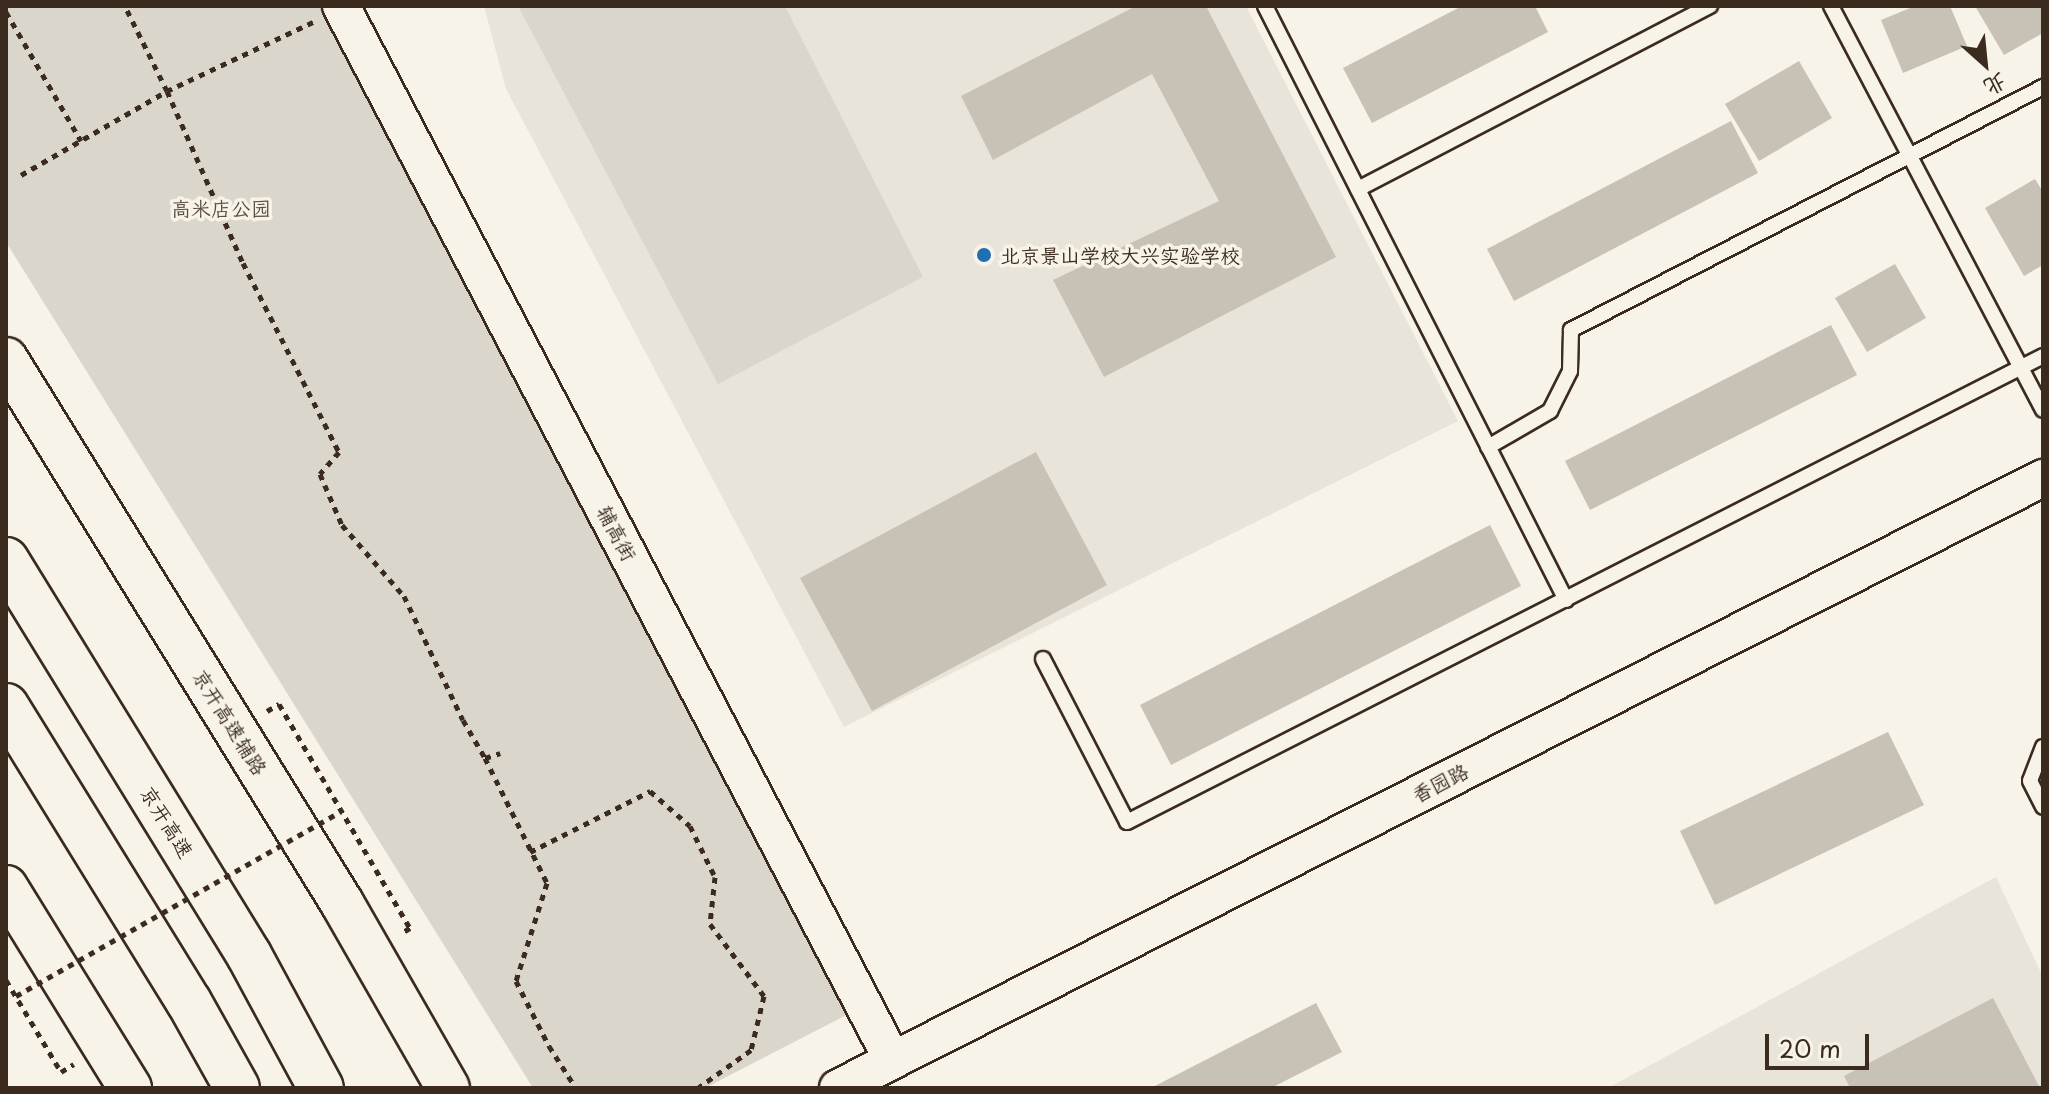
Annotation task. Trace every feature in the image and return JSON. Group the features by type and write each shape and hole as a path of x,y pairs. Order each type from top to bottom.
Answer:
{"highway":[{"name":"京开高速","path":"6,560 249,955 321,1088"},
{"path":"6,706 189,1002 237,1088"}],"main road":[{"name":"京开高速辅路","path":"6,359 342,903 448,1088"},
{"path":"6,887 130,1088"}],"street":[{"name":"辅高街","path":"342,7 892,1059"},
{"name":"香园路","path":"838,1088 2043,478"}],"lane":[{"path":"1265,6 1566,600"},
{"path":"1358,189 1710,6"},
{"path":"1831,6 2043,410"},
{"path":"1488,447 1550,411 1570,371 1571,330 2043,87"},
{"path":"1043,659 1127,822 2043,356"},
{"path":"2043,747 2030,781 2043,807"}],"path":[{"path":"125,6 167,91 243,263 339,452 320,474 342,525 404,596 463,720 547,883 516,981 549,1046 576,1088"},
{"path":"21,175 167,91 342,7"},
{"path":"6,12 81,141"},
{"path":"279,704 410,928"},
{"path":"485,758 500,753"},
{"path":"530,852 650,791 690,826 715,877 710,924 764,996 751,1050 698,1088"},
{"path":"16,996 341,811"},
{"path":"6,980 61,1072"}],"shaded area":[{"name":"北京景山学校大兴实验学校","path":"484,6 1246,6 1458,421 844,727 506,89"},
{"path":"1996,877 2043,977 2043,1088 1608,1088"}],"green space":[{"name":"高米店公园","path":"6,6 341,6 864,1006 705,1088 533,1088 6,242"},
{"path":"518,6 785,6 923,277 718,384"}],"building":[{"path":"1136,6 1206,6 1336,257 1104,377 1053,280 1219,201 1152,74 993,160 961,96"},
{"path":"1462,6 1535,6 1548,32 1372,123 1343,68"},
{"path":"1915,6 1950,6 1967,46 1903,73 1881,20"},
{"path":"1975,6 2043,6 2043,33 2004,55"},
{"path":"1799,61 1832,118 1759,161 1725,104"},
{"path":"1731,121 1758,173 1514,301 1487,249"},
{"path":"2035,179 2043,192 2043,265 2024,276 1985,208"},
{"path":"1895,264 1926,318 1867,352 1835,298"},
{"path":"1831,325 1857,375 1590,510 1565,461"},
{"path":"1036,452 1107,585 872,711 800,578"},
{"path":"1490,525 1521,586 1171,765 1140,705"},
{"path":"1888,732 1924,805 1715,905 1680,831"},
{"path":"1993,998 2040,1088 1850,1088 1844,1076"},
{"path":"1316,1003 1342,1052 1271,1088 1151,1088"}],"place":[{"name":"北京景山学校大兴实验学校","path":"984,255"}]}
